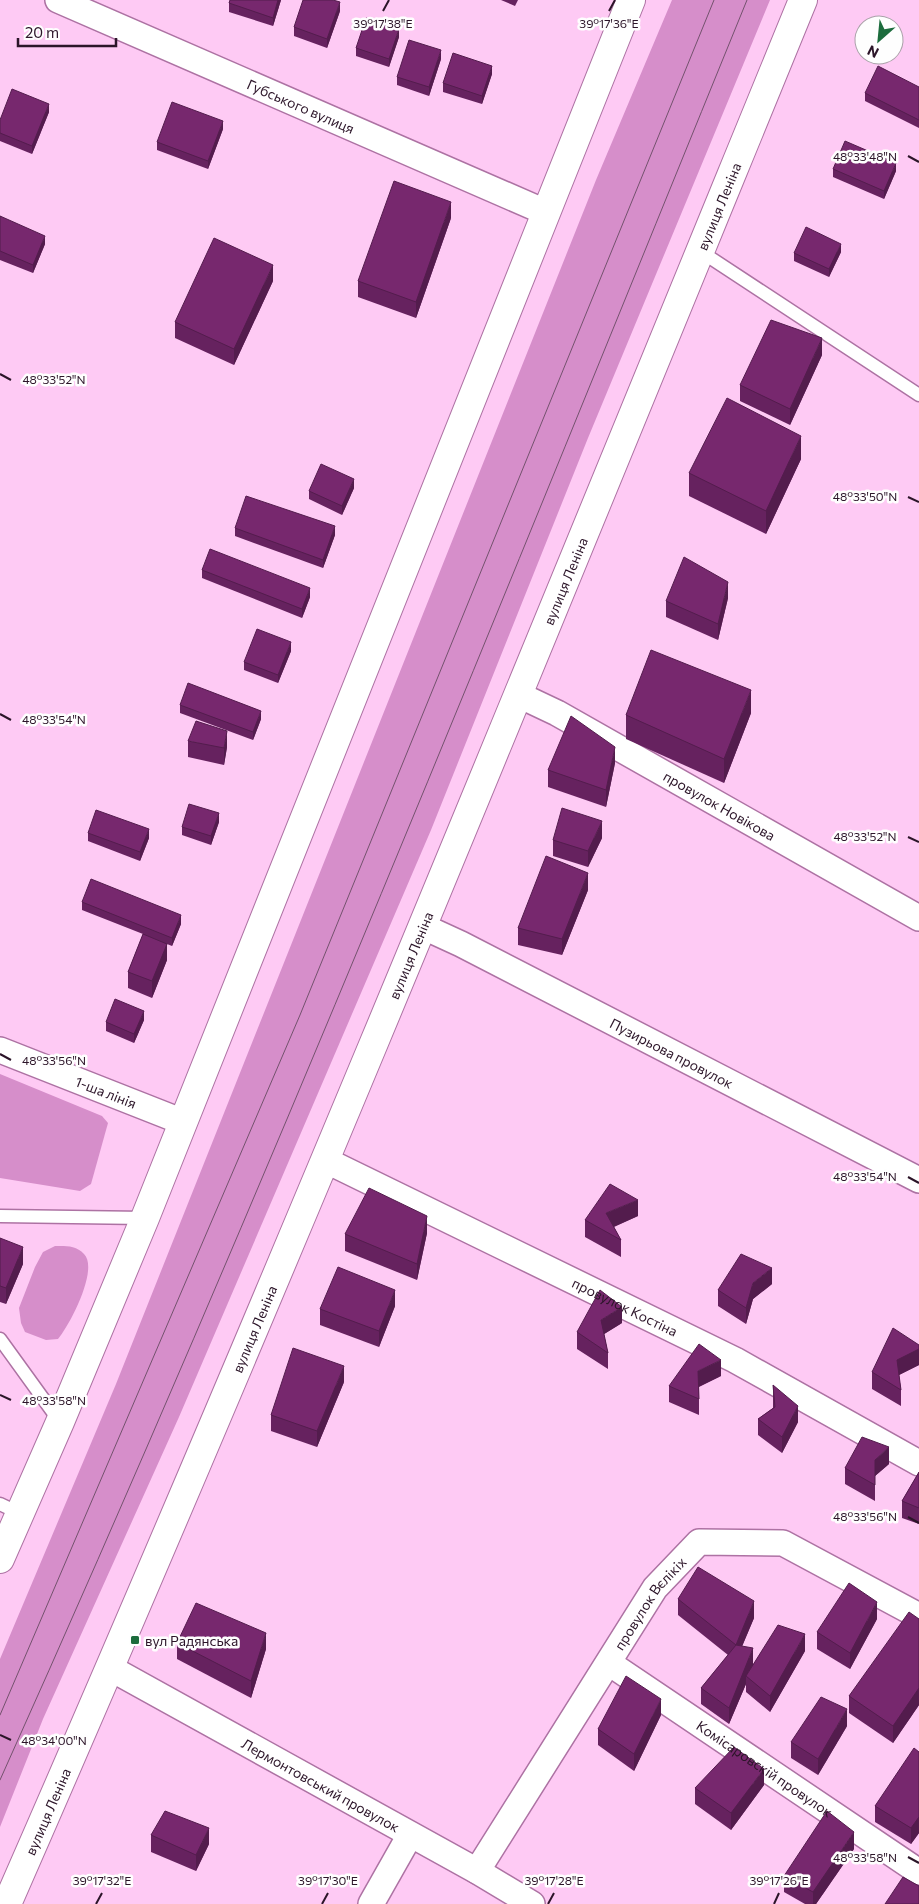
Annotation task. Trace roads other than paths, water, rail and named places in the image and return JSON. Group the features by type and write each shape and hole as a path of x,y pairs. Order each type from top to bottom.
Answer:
{"main road":[{"path":"0,1559 9,1509 60,1422 183,1122 631,0"},
{"name":"вулиця Леніна","path":"7,1904 110,1668 424,927 803,0"}],"street":[{"name":"Губського вулиця","path":"58,0 545,212"},
{"name":"провулок Новікова","path":"519,695 557,713 919,918"},
{"name":"Пузирьова провулок","path":"424,927 461,944 919,1180"},
{"name":"1-ша лінія","path":"0,1050 183,1122"},
{"name":"провулок Костіна","path":"325,1160 735,1360 919,1463"},
{"name":"провулок Вєлікіх","path":"477,1871 655,1588 699,1542 783,1543 919,1616"},
{"name":"Комісаровскій провулок","path":"609,1663 919,1872"},
{"name":"Лермонтовський провулок","path":"110,1668 477,1871 532,1904"},
{"path":"371,1904 410,1835"}],"lane":[{"path":"700,251 919,395"},
{"path":"0,1216 144,1218"},
{"path":"0,1339 60,1422"}],"tram line":[{"path":"0,1715 300,1015 714,0"},
{"path":"0,1780 194,1338 288,1116 747,0"}],"place":[{"name":"вул Радянська","path":"135,1640"}]}
